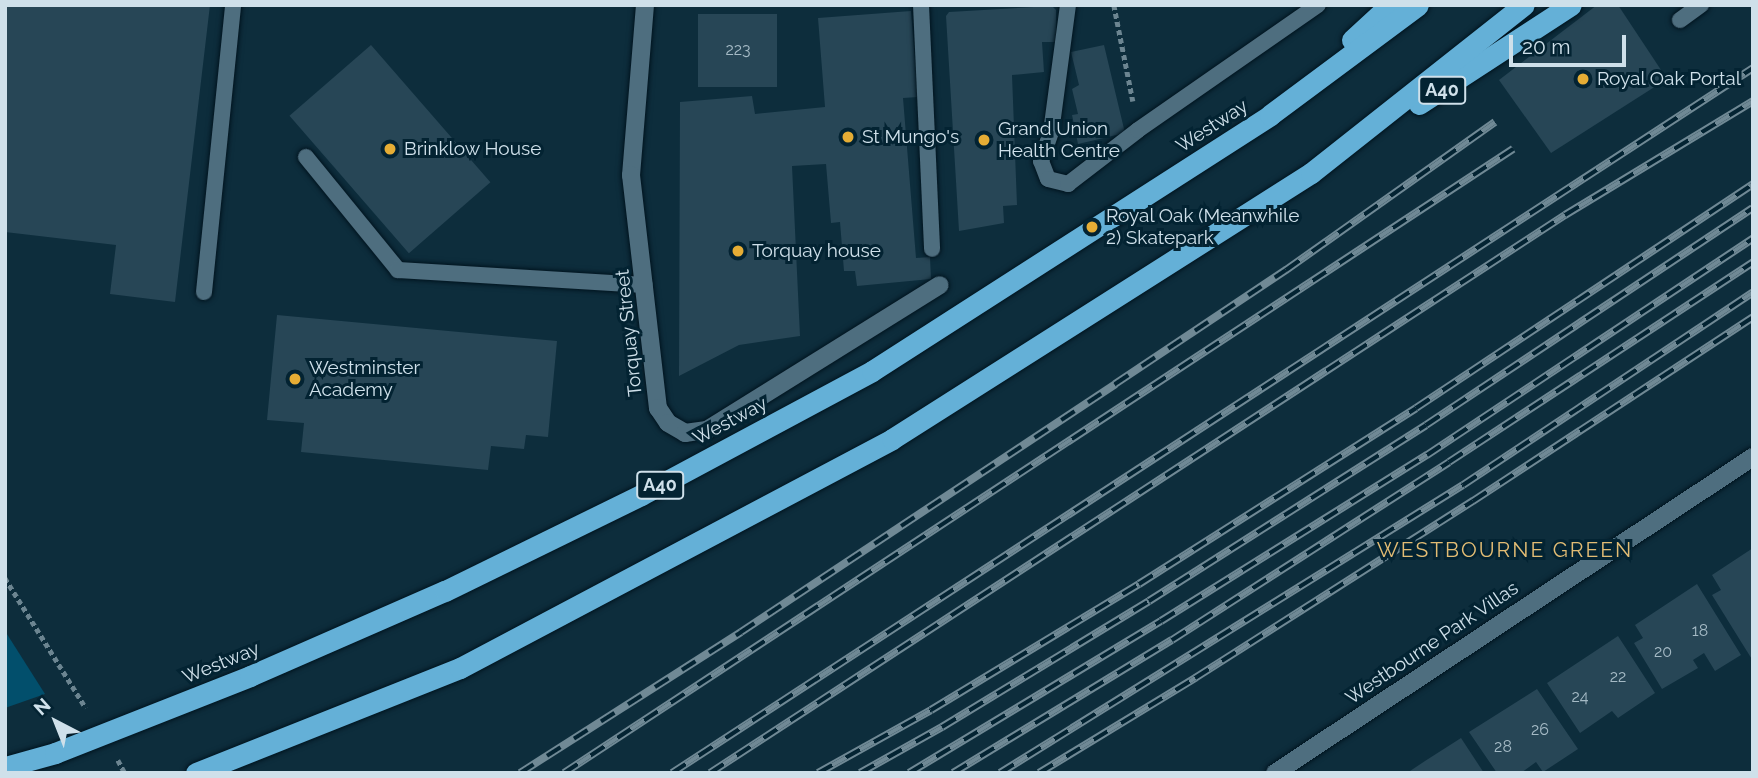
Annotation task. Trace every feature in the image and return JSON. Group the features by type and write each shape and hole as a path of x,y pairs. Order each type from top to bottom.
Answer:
{"highway":[{"name":"A40","path":"1270,116 1390,5"},
{"name":"Westway","path":"5,767 55,753 250,676 445,591 641,495 872,371 1270,116 1418,5"},
{"name":"A40","path":"1311,173 1524,5"},
{"name":"A40","path":"196,773 460,668 892,439 1571,5"}],"street":[{"name":"Torquay Street","path":"645,5 631,175 658,408 668,423 685,433 706,430 940,285"},
{"name":"Westbourne Park Villas","path":"1275,773 1753,457"}],"lane":[{"path":"204,292 233,5"},
{"path":"921,5 932,249"},
{"path":"1068,5 1051,132 1041,161 1048,179 1068,184 1138,130 1318,5"},
{"path":"1680,20 1702,5"},
{"path":"306,157 398,270 645,285"}],"path":[{"path":"1114,5 1138,130"},
{"path":"5,578 73,687"}],"shaded area":[{"path":"5,631 45,694 5,708"}],"building":[{"path":"5,5 210,5 175,302 110,294 116,245 5,232"},
{"name":"Royal Oak Portal","path":"1597,5 1618,5 1667,79 1551,153 1499,80"},
{"name":"Grand Union Health Centre","path":"1052,6 1056,10 1056,42 1042,42 1044,72 1012,75 1017,205 1003,206 1004,223 959,231 946,16 949,12"},
{"path":"911,11 918,97 903,98 916,258 930,257 931,279 857,286 855,271 844,271 840,222 831,223 826,164 792,166 800,336 739,345 679,376 680,102 752,96 755,114 825,107 818,18"},
{"path":"698,14 777,14 777,87 698,87"},
{"name":"Brinklow House","path":"371,45 490,182 409,253 289,116"},
{"path":"1104,45 1125,133 1078,144 1072,115 1078,114 1072,89 1079,85 1071,52"},
{"path":"277,315 557,341 548,437 526,435 524,449 491,446 488,470 301,452 304,423 267,420"},
{"path":"1753,548 1753,661 1712,595 1721,590 1712,575"},
{"path":"1697,584 1741,655 1715,671 1704,653 1693,660 1698,668 1662,689 1634,643 1643,638 1635,625"},
{"path":"1618,636 1655,693 1618,718 1612,711 1580,733 1547,683"},
{"path":"1537,689 1578,749 1543,772 1536,762 1521,773 1497,773 1469,732"},
{"path":"1461,738 1484,773 1407,773 1425,761"}],"railway":[{"path":"672,773 1753,68"},
{"path":"710,773 1565,215 1753,101"},
{"path":"520,773 741,632 1286,270 1495,122"},
{"path":"564,773 1513,149"},
{"path":"818,773 931,710 1139,584 1416,408 1753,184"},
{"path":"860,773 942,727 1149,601 1426,425 1753,208"},
{"path":"909,773 1161,621 1427,455 1753,238"},
{"path":"953,773 1172,640 1753,262"},
{"path":"1000,773 1463,485 1753,292"},
{"path":"1039,773 1195,678 1473,501 1753,317"}],"place":[{"name":"Royal Oak Portal","path":"1583,79"},
{"name":"St Mungo's","path":"848,137"},
{"name":"Grand Union Health Centre","path":"984,140"},
{"name":"Brinklow House","path":"390,149"},
{"name":"Royal Oak (Meanwhile 2) Skatepark","path":"1092,227"},
{"name":"Torquay house","path":"738,251"},
{"name":"Westminster Academy","path":"295,379"}],"district":[{"name":"WESTBOURNE GREEN","path":"1505,550"}]}
